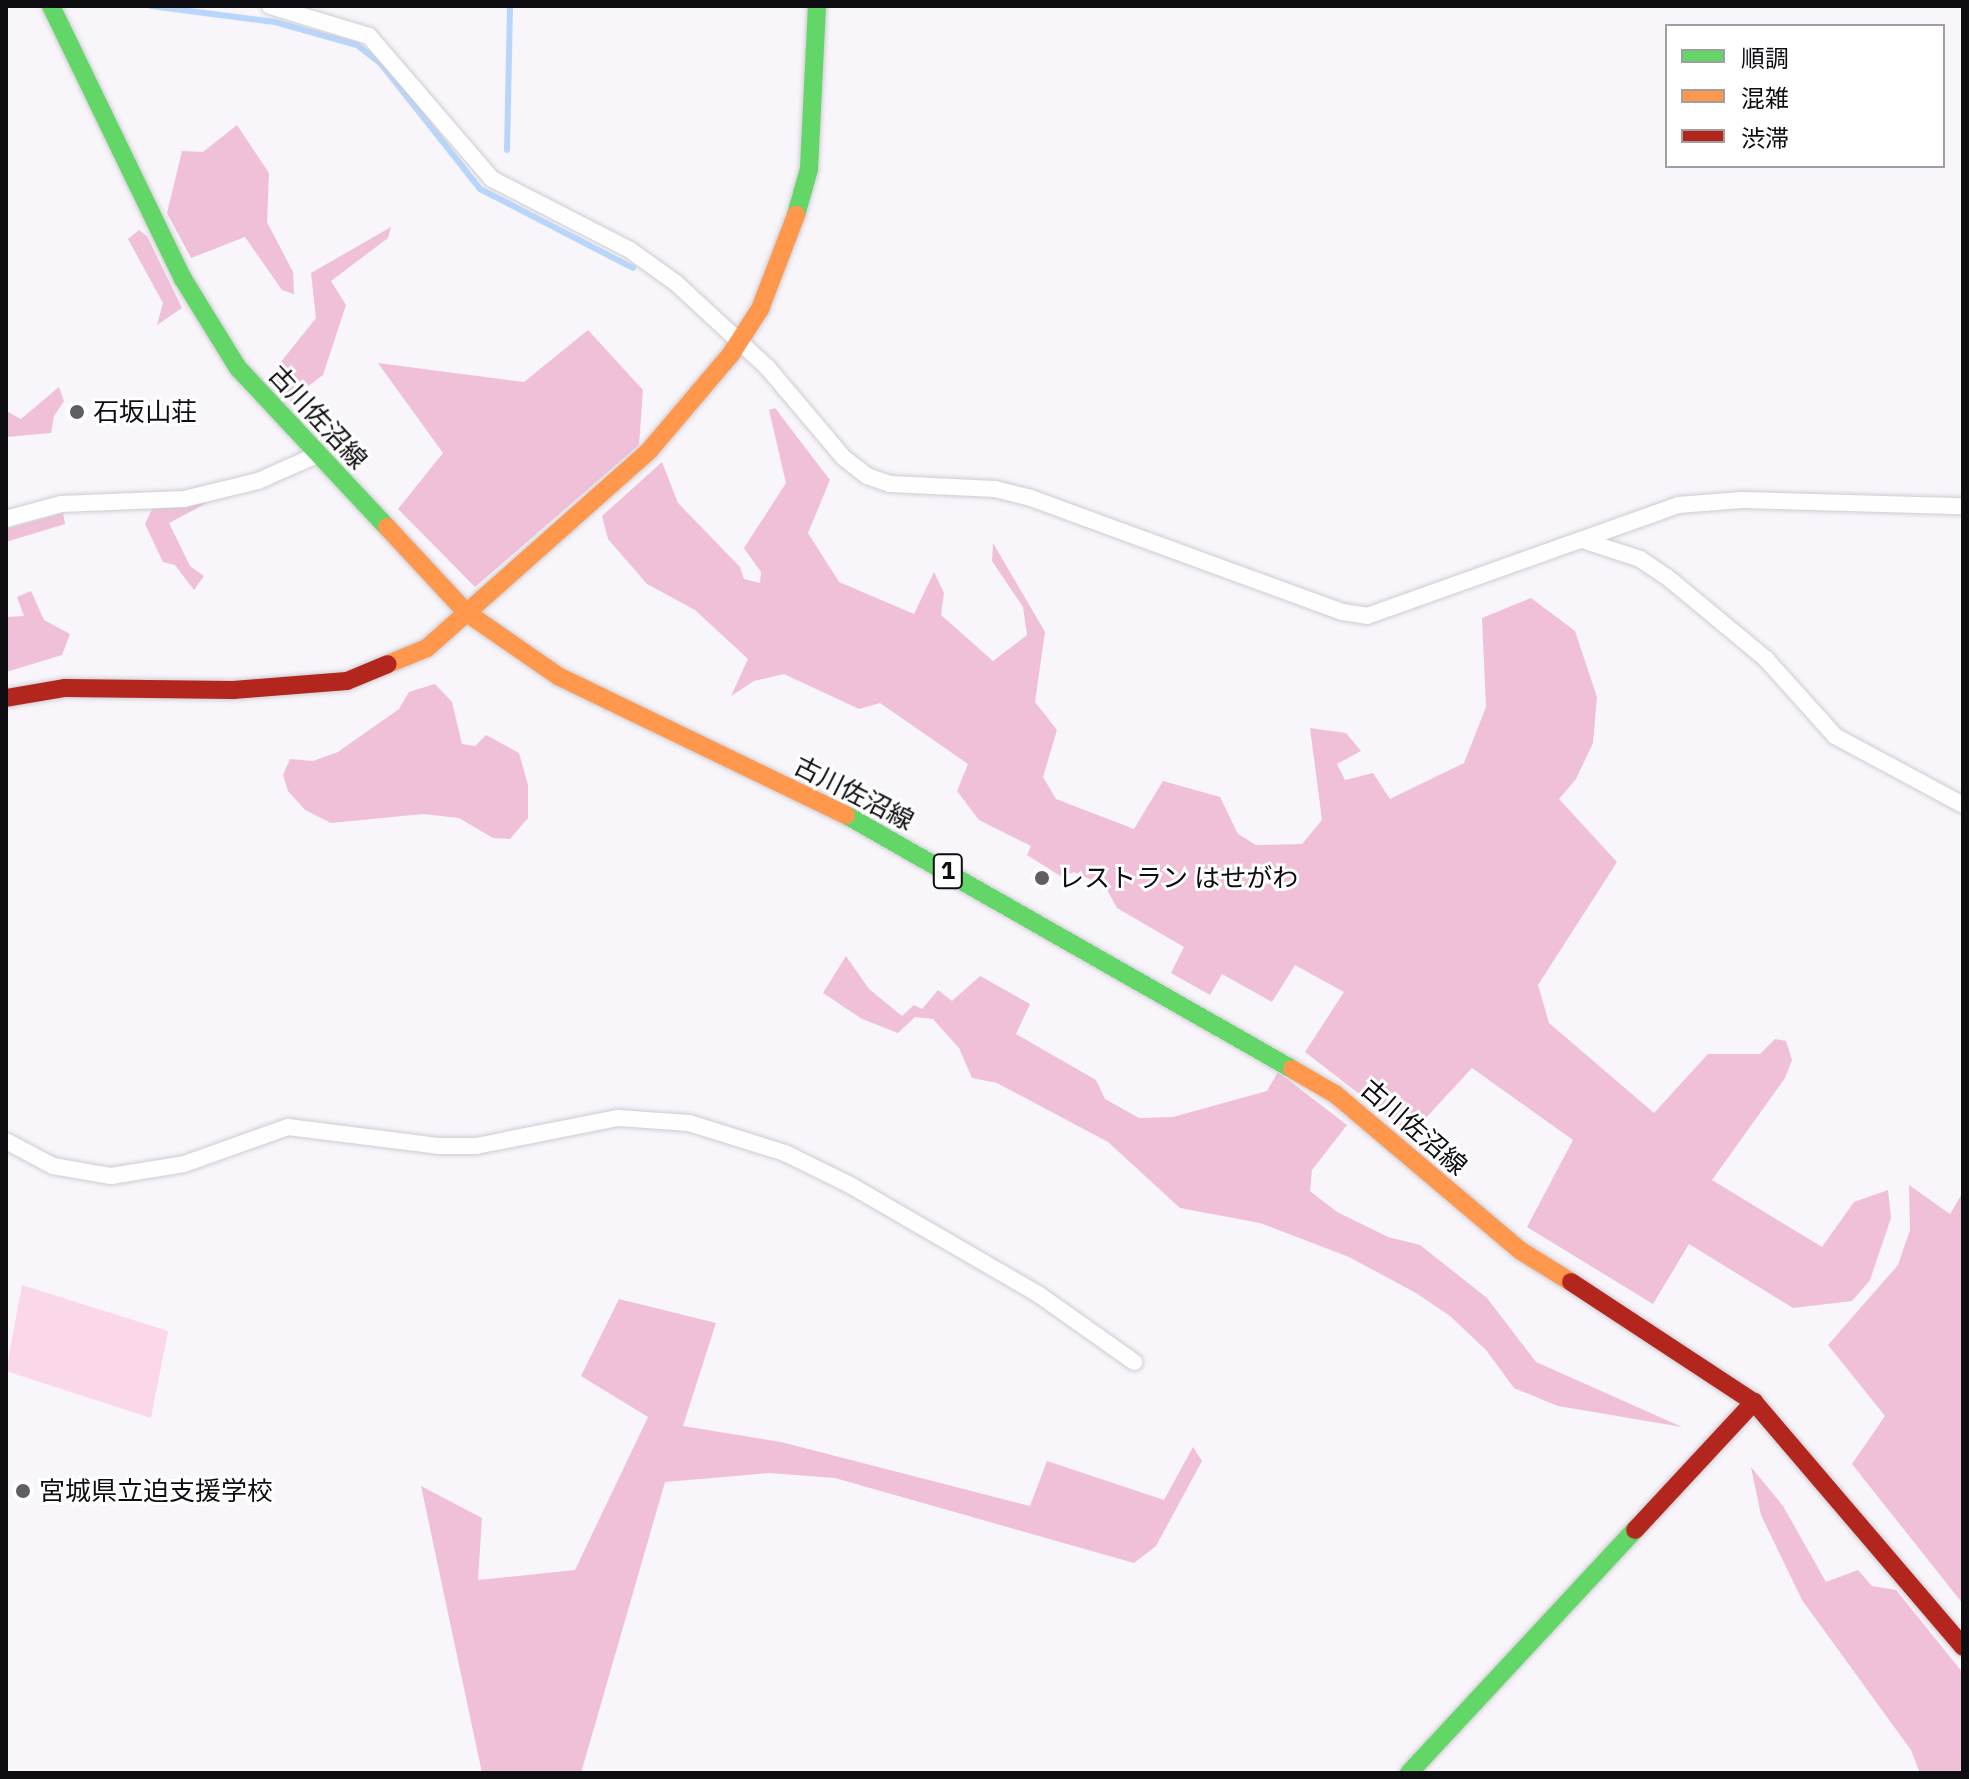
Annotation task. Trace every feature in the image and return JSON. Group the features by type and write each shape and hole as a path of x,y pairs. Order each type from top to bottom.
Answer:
{"main road":[{"name":"古川佐沼線","path":"51,6 210,327 257,392 467,613 558,676 847,816 1301,1070 1366,1117 1521,1251 1721,1376 1754,1402 1963,1647"},
{"path":"6,698 65,688 233,690 347,681 427,648 648,452 739,341 786,249 809,169 817,6"},
{"path":"1409,1773 1754,1402"}],"street":[{"path":"270,6 369,36 492,179 630,250 739,341 867,476 890,484 995,489 1028,497 1343,612 1367,616 1582,540 1642,515 1712,501 1963,506"},
{"path":"6,519 61,504 184,499 258,481 317,455"},
{"path":"1582,540 1640,559 1667,577 1766,659 1835,736 1963,805"},
{"path":"6,1141 53,1166 111,1176 184,1164 288,1127 463,1146 618,1118 689,1123 785,1153 850,1185 1038,1294 1134,1362"}],"shaded area":[{"path":"237,125 269,173 267,222 293,272 294,294 282,290 245,237 191,258 167,213 182,151 203,152"},
{"path":"391,227 388,238 331,281 346,305 323,375 303,390 296,407 269,377 316,318 311,273"},
{"path":"139,230 147,236 182,308 157,325 163,303 128,239"},
{"path":"588,330 643,390 639,445 475,587 398,509 443,453 378,363 524,382"},
{"path":"59,387 64,401 54,416 51,433 6,437 6,411 21,419"},
{"path":"775,408 830,480 808,533 839,582 914,614 934,572 944,593 941,615 993,661 1027,635 1023,607 992,561 993,543 1045,632 1035,702 1057,730 1043,777 1056,799 1134,829 1163,781 1220,797 1238,834 1256,845 1302,844 1322,820 1310,728 1346,733 1361,751 1337,764 1345,780 1373,773 1390,799 1464,763 1486,707 1482,618 1531,598 1575,631 1597,697 1593,743 1576,779 1559,799 1617,862 1538,985 1549,1023 1654,1113 1708,1054 1760,1054 1775,1039 1786,1041 1792,1060 1785,1078 1712,1180 1822,1247 1854,1202 1888,1190 1891,1218 1870,1280 1852,1301 1793,1308 1689,1244 1653,1304 1527,1227 1573,1140 1472,1068 1411,1134 1305,1052 1344,992 1295,965 1272,1002 1222,974 1210,995 1171,973 1184,947 1117,908 1105,886 1074,872 1062,877 1027,855 1031,846 979,820 957,791 968,764 880,703 859,709 784,674 754,681 731,696 748,659 695,610 647,584 608,539 602,516 662,462 678,503 740,567 744,579 760,583 761,572 744,548 786,483 769,410"},
{"path":"207,503 169,523 190,566 204,576 194,590 175,565 163,562 145,524 152,509"},
{"path":"63,513 65,524 6,542 6,529"},
{"path":"31,591 44,620 70,634 62,655 6,672 6,617 24,616 17,597"},
{"path":"435,684 452,702 462,744 475,746 486,735 519,753 528,785 528,818 510,839 493,838 459,818 423,814 331,823 305,810 288,791 283,775 290,759 313,761 338,752 399,709 409,692"},
{"path":"846,956 869,989 902,1016 914,1005 922,1009 938,990 952,1001 980,976 1030,1004 1016,1034 1096,1080 1105,1099 1139,1118 1173,1117 1267,1091 1278,1072 1347,1125 1312,1170 1310,1191 1337,1212 1388,1237 1420,1245 1487,1298 1536,1362 1682,1427 1558,1406 1514,1388 1486,1350 1450,1316 1416,1293 1349,1257 1260,1223 1180,1208 1108,1142 997,1083 972,1078 959,1048 933,1019 915,1017 898,1033 862,1019 823,993"},
{"path":"1909,1185 1950,1214 1963,1192 1963,1604 1852,1464 1885,1416 1828,1345 1898,1265 1910,1230"},
{"path":"22,1285 168,1331 151,1418 6,1371"},
{"path":"619,1299 716,1323 683,1426 781,1442 1030,1506 1047,1461 1164,1500 1193,1447 1202,1461 1156,1546 1134,1563 835,1478 769,1473 665,1482 581,1773 482,1773 421,1486 482,1518 478,1580 575,1570 648,1417 581,1376"},
{"path":"1751,1467 1783,1506 1826,1582 1858,1570 1872,1586 1896,1590 1963,1673 1963,1773 1920,1773 1911,1750 1802,1600 1761,1515"}],"waterway":[{"path":"151,6 275,22 357,45 381,64 480,189 633,268"},
{"path":"507,150 510,6"}],"traffic: fast":[{"path":"51,6 183,279 238,368 387,527"},
{"path":"796,215 809,169 817,6"},
{"path":"846,815 1292,1069"},
{"path":"1409,1773 1635,1530"}],"traffic: slow":[{"path":"388,664 427,648 648,452 731,354 760,309 796,215"},
{"path":"387,527 467,613 558,676 846,815"},
{"path":"1292,1069 1335,1094 1521,1251 1571,1282"}],"traffic: jam":[{"path":"6,698 65,688 233,690 347,681 388,664"},
{"path":"1571,1282 1754,1402 1963,1647"},
{"path":"1635,1530 1754,1402"}],"place":[{"name":"石坂山荘","path":"77,412"},
{"name":"レストラン はせがわ","path":"1042,878"},
{"name":"宮城県立迫支援学校","path":"23,1491"}]}
